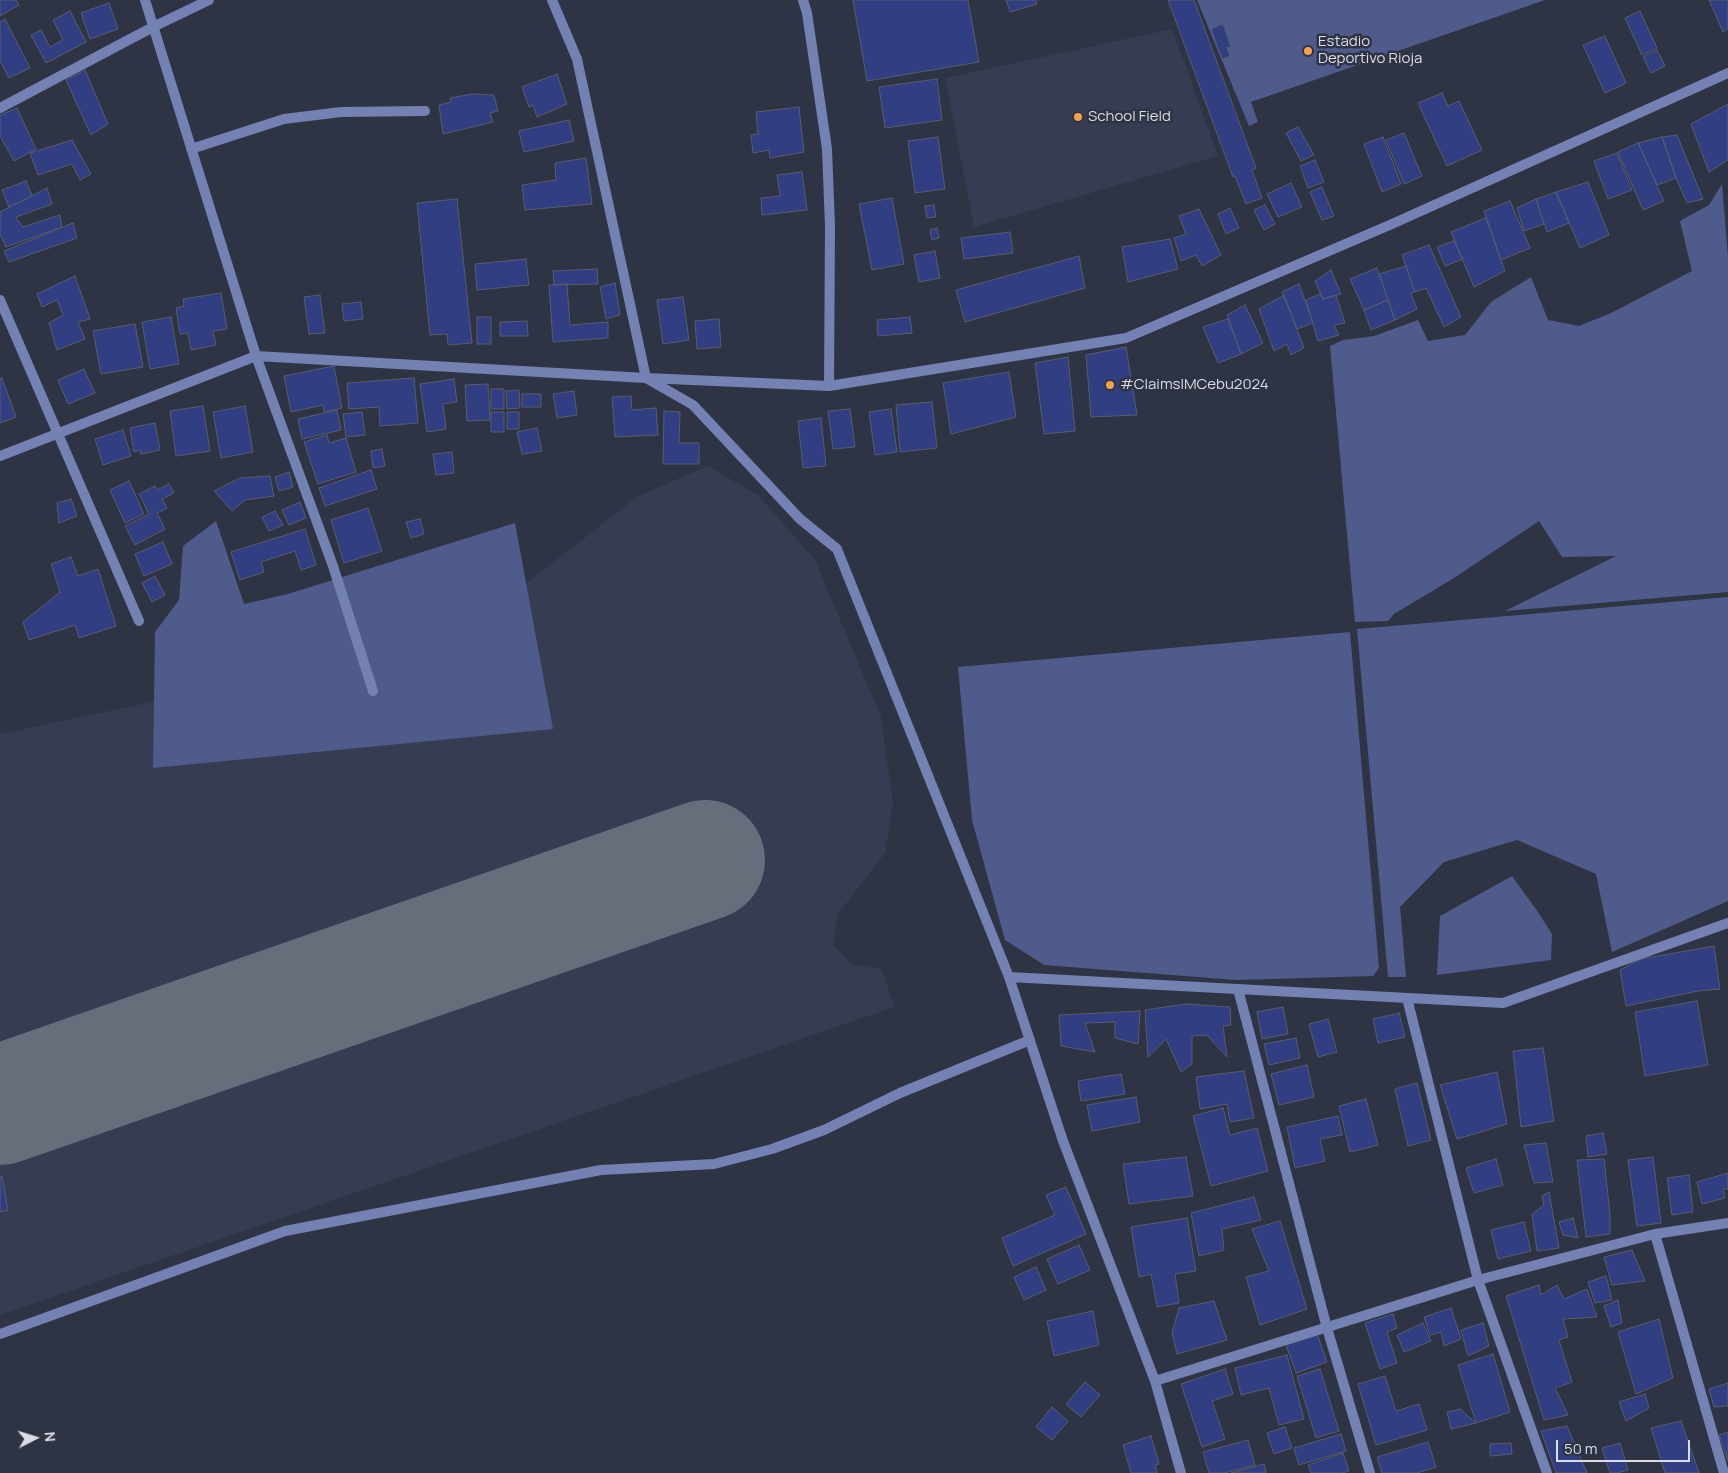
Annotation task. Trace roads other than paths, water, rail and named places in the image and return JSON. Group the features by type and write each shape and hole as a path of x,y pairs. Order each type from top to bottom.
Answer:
{"street":[{"path":"146,0 256,356 333,566 373,691"},
{"path":"0,108 153,27 210,0"},
{"path":"552,0 577,59 646,378 693,405 800,519 837,549 1009,977 1063,1140 1155,1381 1181,1473"},
{"path":"803,0 807,13 827,149 830,226 829,386"},
{"path":"0,456 256,356 646,378 829,386 1126,338 1392,224 1728,74"},
{"path":"191,149 284,119 341,112 426,111"},
{"path":"0,300 139,622"},
{"path":"1009,977 1503,1003 1728,923"},
{"path":"1238,989 1327,1328 1370,1473"},
{"path":"1407,998 1478,1280 1546,1473"},
{"path":"0,1334 285,1231 601,1170 714,1164 772,1149 824,1130 900,1094 1030,1040"},
{"path":"1155,1381 1478,1280 1655,1234 1728,1223"},
{"path":"1655,1234 1724,1473"}],"place":[{"name":"Estadio Deportivo Rioja","path":"1308,51"},
{"name":"School Field","path":"1078,117"},
{"name":"#ClaimsIMCebu2024","path":"1110,385"}]}
